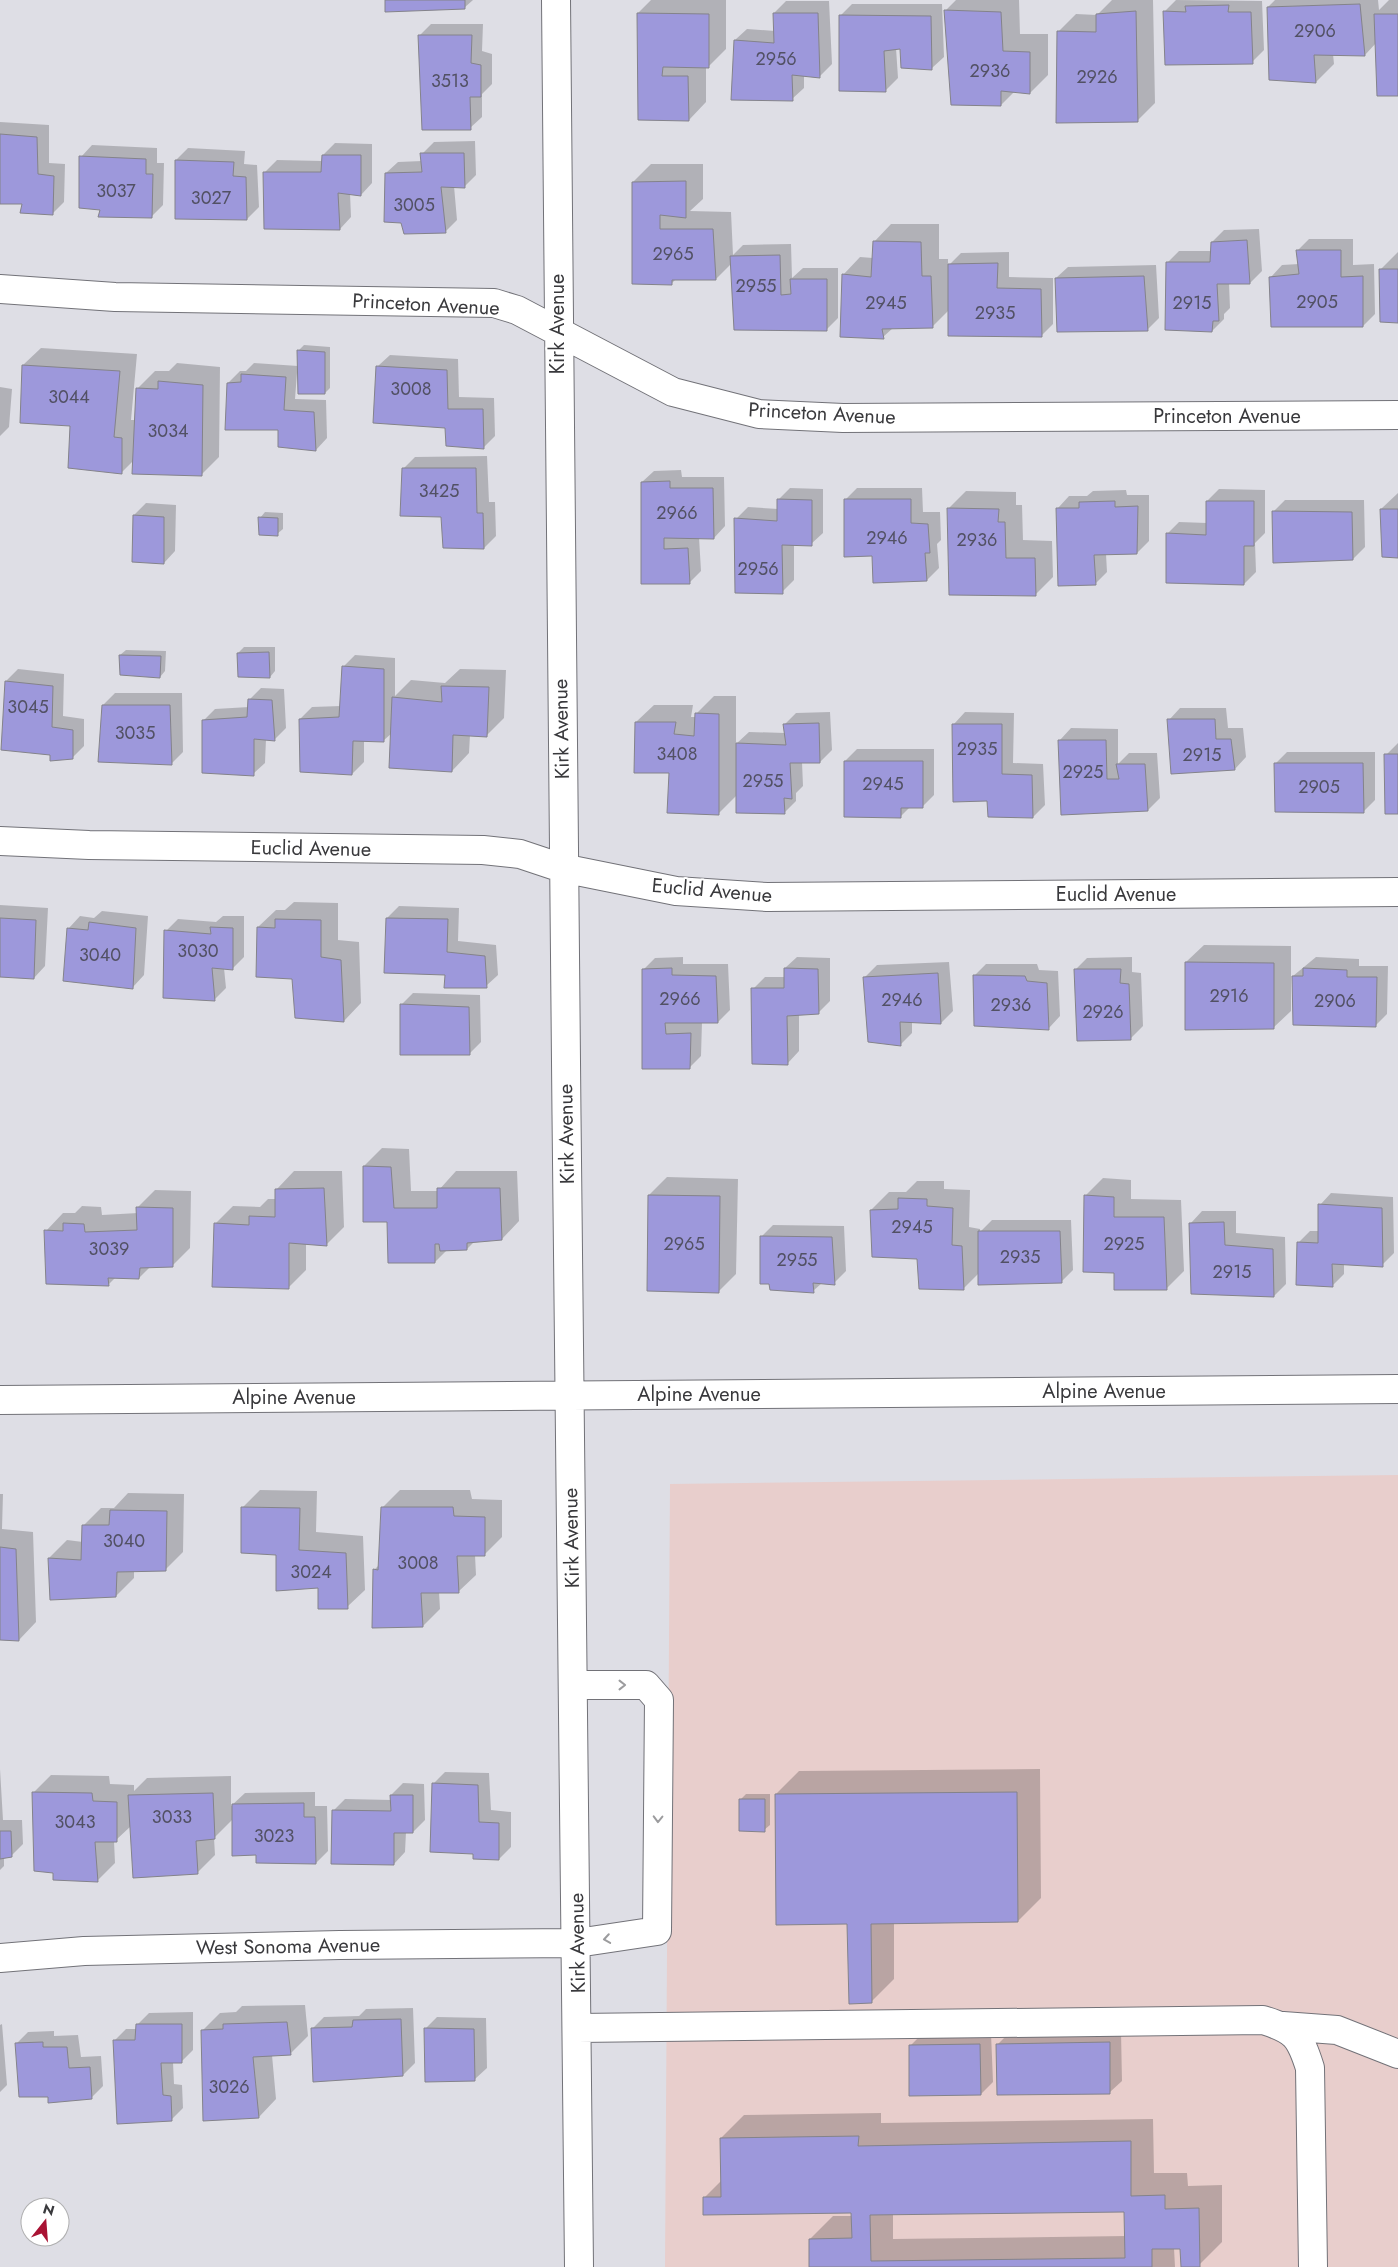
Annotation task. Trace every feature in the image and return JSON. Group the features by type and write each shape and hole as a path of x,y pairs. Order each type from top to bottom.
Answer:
{"street":[{"name":"Kirk Avenue","path":"556,0 562,868 577,1943 579,2267"},
{"name":"Princeton Avenue","path":"0,289 115,297 494,303 517,310 673,392 759,414 843,418 1398,415"},
{"name":"Euclid Avenue","path":"0,841 89,845 483,850 520,854 562,868 676,891 767,896 1398,892"},
{"name":"Alpine Avenue","path":"0,1400 1398,1389"},
{"name":"West Sonoma Avenue","path":"0,1958 84,1951 340,1944 577,1943 657,1931 659,1700 646,1685 573,1685"},
{"path":"578,2028 1263,2020 1283,2026 1337,2030 1398,2054"},
{"path":"1283,2026 1302,2042 1310,2068 1313,2267"}],"shaded area":[{"path":"1398,1475 1398,2267 665,2267 670,1484"}],"building":[{"path":"385,0 465,0 465,9 385,12"},
{"path":"1360,4 1365,56 1314,55 1316,83 1269,80 1267,7"},
{"path":"1229,5 1228,12 1251,12 1253,64 1165,65 1163,11 1186,12 1185,6"},
{"path":"944,10 1001,12 1003,51 1030,52 1030,94 1001,91 1001,106 951,105"},
{"path":"1136,11 1138,122 1056,123 1057,31 1096,32 1096,14"},
{"path":"637,13 709,14 709,68 663,67 662,76 688,76 689,121 638,120"},
{"path":"773,13 818,13 820,78 792,75 793,101 731,100 734,40 774,43"},
{"path":"1374,14 1398,14 1398,96 1377,96"},
{"path":"839,15 931,16 932,70 901,68 900,49 884,51 886,92 839,91"},
{"path":"418,35 472,35 471,63 481,65 481,97 470,97 471,130 422,130"},
{"path":"0,134 37,137 38,174 54,176 53,215 20,213 22,204 0,204"},
{"path":"420,153 464,153 465,188 441,187 446,233 404,234 401,223 384,222 385,173 422,172"},
{"path":"322,155 361,155 361,196 338,193 340,230 264,229 263,172 321,172"},
{"path":"79,156 146,159 146,174 153,174 152,218 98,217 100,210 79,208"},
{"path":"175,160 234,162 233,176 246,177 247,220 175,219"},
{"path":"686,181 686,218 660,215 660,229 713,229 716,280 672,280 672,285 632,284 632,182"},
{"path":"1247,240 1250,284 1217,284 1219,321 1213,321 1212,332 1165,330 1166,262 1210,262 1211,242"},
{"path":"873,241 921,242 922,276 931,276 933,328 882,329 884,339 840,337 842,274 871,277"},
{"path":"1296,250 1341,250 1341,277 1363,276 1363,327 1271,327 1269,277 1299,274"},
{"path":"780,255 781,295 791,294 790,279 827,279 827,331 734,330 730,256"},
{"path":"998,263 997,288 1041,289 1042,337 948,336 948,264"},
{"path":"1379,269 1398,269 1398,323 1380,322"},
{"path":"1144,276 1148,331 1057,332 1055,278"},
{"path":"297,350 325,352 325,394 298,394"},
{"path":"22,365 120,371 114,437 122,438 122,474 68,468 70,426 20,423"},
{"path":"376,366 447,370 448,409 483,409 484,449 446,446 445,428 373,423"},
{"path":"241,374 286,377 284,410 314,412 316,451 278,447 278,430 225,430 227,383 241,382"},
{"path":"158,381 203,385 202,476 132,474 136,388 158,389"},
{"path":"402,468 476,468 477,513 483,513 484,549 443,548 441,517 400,516"},
{"path":"670,481 670,488 713,488 714,539 664,538 664,549 688,548 690,584 641,584 641,482"},
{"path":"777,499 812,500 812,546 782,545 783,594 735,593 734,518 777,521"},
{"path":"844,499 911,499 911,523 928,524 930,553 925,553 927,581 873,583 872,556 844,557"},
{"path":"1115,501 1115,507 1138,506 1137,554 1094,555 1096,585 1058,586 1056,508 1079,508 1079,502"},
{"path":"1206,501 1254,501 1254,546 1244,546 1244,585 1166,583 1166,533 1206,535"},
{"path":"947,508 999,509 998,522 1005,522 1006,558 1035,558 1036,596 949,595"},
{"path":"1380,509 1398,509 1398,558 1382,557"},
{"path":"1272,511 1352,512 1353,560 1273,563"},
{"path":"133,515 164,517 164,564 132,562"},
{"path":"258,517 278,518 278,536 259,535"},
{"path":"269,652 270,678 238,677 237,653"},
{"path":"119,655 161,656 160,678 120,675"},
{"path":"342,666 384,669 384,742 353,741 352,775 300,772 299,719 339,717"},
{"path":"5,681 53,686 52,727 73,730 73,759 50,761 50,755 1,750"},
{"path":"441,686 489,687 487,737 453,735 452,772 389,768 392,697 442,702"},
{"path":"248,699 272,700 275,741 254,739 254,776 202,773 202,720 247,717"},
{"path":"102,705 170,705 172,765 98,762"},
{"path":"695,713 719,714 719,815 667,813 669,773 634,773 635,722 676,722 674,734 694,736"},
{"path":"1167,719 1215,719 1216,739 1231,739 1235,770 1171,774"},
{"path":"819,723 820,763 790,763 792,799 784,798 785,814 736,813 736,743 786,745 783,724"},
{"path":"952,724 1002,724 1002,774 1032,775 1033,818 988,817 987,801 953,802"},
{"path":"1058,740 1106,740 1107,779 1119,779 1116,764 1145,764 1148,811 1061,815"},
{"path":"1384,754 1398,754 1398,814 1385,814"},
{"path":"844,761 923,761 923,808 901,808 901,818 844,817"},
{"path":"1274,763 1363,763 1364,813 1275,812"},
{"path":"0,918 36,920 34,979 0,977"},
{"path":"386,918 448,919 447,952 485,956 487,988 444,988 445,975 384,973"},
{"path":"275,919 321,920 321,957 341,960 344,1022 295,1018 292,979 256,977 257,927 275,928"},
{"path":"89,922 136,928 133,989 63,981 67,928 88,930"},
{"path":"210,927 233,928 233,970 212,968 215,1001 163,998 164,930 211,934"},
{"path":"1185,962 1274,963 1274,1029 1185,1030"},
{"path":"672,968 672,975 716,976 718,1023 665,1023 666,1034 691,1033 690,1069 642,1069 642,969"},
{"path":"784,968 818,969 819,1014 787,1016 788,1065 752,1064 751,988 784,988"},
{"path":"1303,968 1347,970 1347,977 1377,977 1376,1027 1293,1025 1292,976 1303,976"},
{"path":"1074,969 1121,969 1120,983 1129,984 1131,1040 1077,1041"},
{"path":"938,973 941,1024 900,1022 901,1046 868,1042 863,977"},
{"path":"973,975 1025,976 1027,981 1047,983 1049,1030 974,1026"},
{"path":"400,1004 469,1007 470,1055 400,1055"},
{"path":"363,1166 391,1167 394,1208 437,1208 437,1188 500,1188 502,1240 467,1243 467,1250 440,1251 439,1244 435,1244 435,1263 388,1263 387,1222 363,1222"},
{"path":"324,1188 327,1246 289,1243 289,1289 212,1287 214,1223 249,1225 249,1216 275,1217 275,1189"},
{"path":"648,1195 720,1196 719,1293 647,1291"},
{"path":"1084,1195 1114,1197 1114,1217 1164,1217 1167,1290 1114,1290 1114,1273 1083,1272"},
{"path":"898,1198 927,1199 927,1206 953,1208 952,1245 962,1246 964,1290 919,1289 917,1259 872,1257 870,1210 898,1209"},
{"path":"1318,1204 1382,1208 1383,1267 1332,1264 1333,1287 1296,1285 1297,1242 1318,1243"},
{"path":"136,1207 173,1208 173,1267 140,1268 139,1279 108,1278 109,1286 46,1284 44,1230 63,1231 63,1223 84,1224 85,1232 137,1230"},
{"path":"1224,1222 1225,1245 1273,1249 1274,1297 1191,1294 1189,1223"},
{"path":"978,1231 1060,1231 1062,1283 978,1285"},
{"path":"760,1236 832,1237 835,1285 813,1283 814,1293 770,1290 769,1284 760,1284"},
{"path":"241,1507 300,1508 299,1550 346,1553 348,1609 318,1609 318,1588 276,1591 276,1555 241,1553"},
{"path":"381,1507 453,1507 454,1516 485,1517 485,1556 457,1556 459,1593 421,1593 423,1627 372,1628 373,1569 378,1570"},
{"path":"110,1510 167,1511 166,1571 117,1572 116,1597 50,1600 48,1558 81,1560 82,1525 109,1525"},
{"path":"0,1547 16,1549 19,1641 0,1640"},
{"path":"432,1783 478,1785 479,1822 499,1823 499,1860 473,1859 473,1854 430,1852"},
{"path":"32,1792 92,1793 93,1801 117,1802 117,1842 95,1842 98,1882 53,1880 53,1873 34,1871"},
{"path":"1017,1792 1018,1922 871,1924 872,2003 849,2004 847,1924 776,1925 775,1794"},
{"path":"213,1793 215,1839 196,1841 198,1874 133,1878 128,1795"},
{"path":"390,1795 413,1795 413,1833 394,1833 394,1865 331,1864 332,1810 391,1811"},
{"path":"739,1799 765,1799 765,1832 739,1831"},
{"path":"304,1803 304,1817 315,1817 316,1864 256,1863 256,1855 232,1856 232,1804"},
{"path":"0,1831 11,1831 12,1857 0,1859"},
{"path":"401,2019 403,2076 313,2082 311,2028 352,2027 353,2020"},
{"path":"287,2022 291,2055 253,2057 259,2118 203,2121 201,2030 223,2029 223,2024"},
{"path":"136,2024 182,2024 182,2063 161,2063 163,2095 171,2096 172,2121 117,2124 113,2040 135,2040"},
{"path":"424,2028 474,2029 475,2081 425,2082"},
{"path":"43,2042 43,2047 67,2047 69,2068 90,2067 92,2099 48,2103 48,2097 19,2097 15,2043"},
{"path":"1110,2042 1110,2094 997,2095 996,2044"},
{"path":"980,2044 981,2095 909,2096 909,2045"},
{"path":"859,2136 858,2146 1131,2141 1131,2196 1165,2195 1165,2209 1199,2208 1200,2267 1181,2267 1180,2249 1152,2249 1152,2267 809,2267 809,2239 852,2238 851,2213 703,2215 703,2197 721,2197 720,2138","holes":["1124,2212 1125,2258 871,2261 870,2215"]}]}
